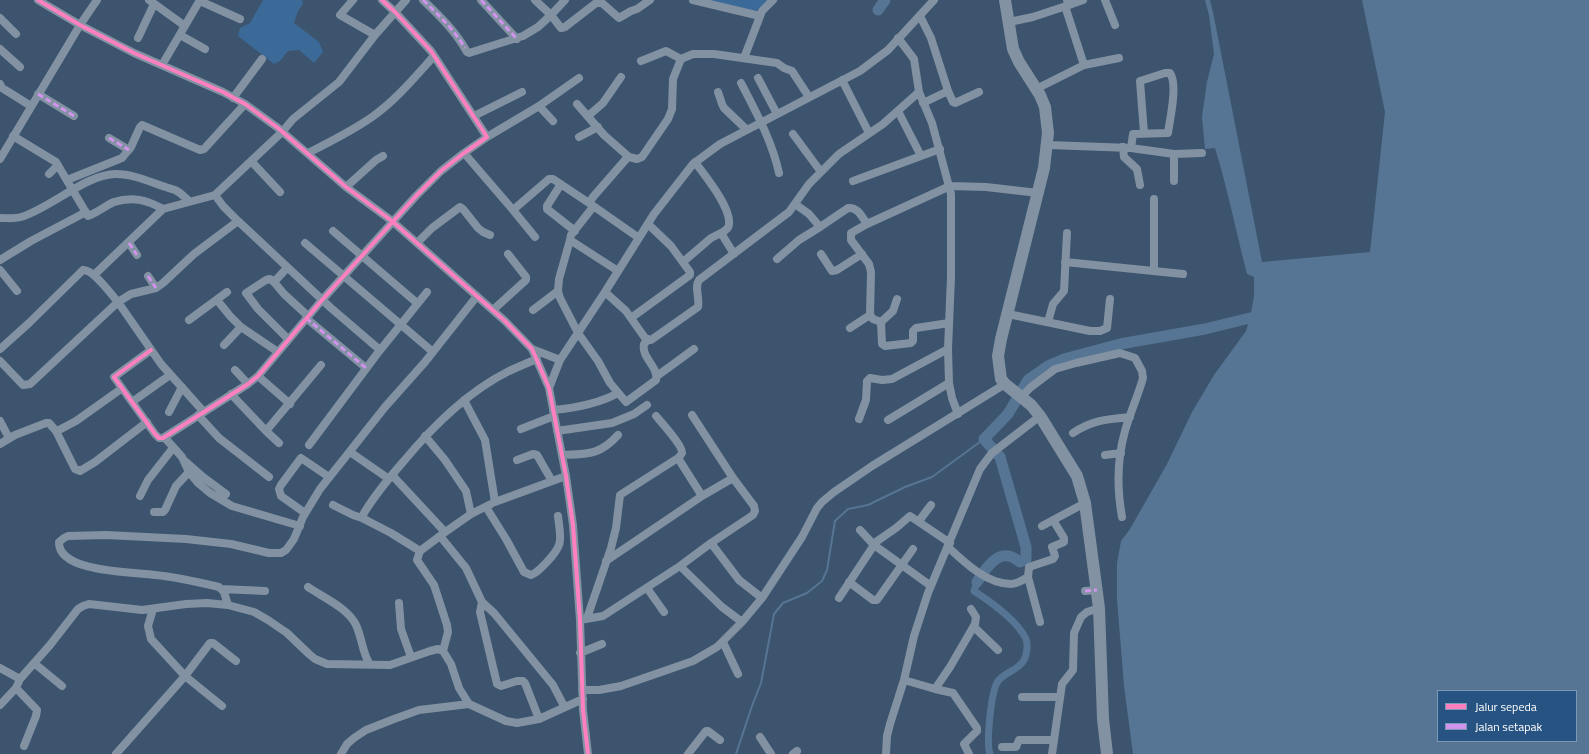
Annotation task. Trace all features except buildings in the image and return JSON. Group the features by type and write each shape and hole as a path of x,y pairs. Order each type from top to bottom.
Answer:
{"highway":[{"path":"1005,0 1014,49 1019,62 1036,89 1045,107 1048,121 1048,145 1038,193 1001,339 998,356 1001,379 1040,416 1077,476 1085,503 1091,591 1099,608 1103,719 1107,754"}],"street":[{"path":"38,0 80,25 134,53 245,104 308,153 349,189 392,221 493,310 532,349 549,388 566,476 573,525 584,619 580,653 583,710 588,754"},
{"path":"1,156 80,25 97,0"},
{"path":"353,0 340,15 375,35"},
{"path":"382,0 395,12 434,56 487,137"},
{"path":"94,275 163,209 215,195 282,132 293,119 339,82 375,35 406,0"},
{"path":"424,0 441,16 457,36 467,52 517,39 538,27 565,0"},
{"path":"481,0 517,39"},
{"path":"535,0 551,15 558,26 562,28 596,3 602,4 619,18 631,10 637,9 650,0"},
{"path":"693,0 758,21"},
{"path":"744,58 765,7 773,0"},
{"path":"549,388 560,360 648,224 679,180 695,162 720,144 860,71 875,61 934,0"},
{"path":"1009,22 1033,17 1067,4 1083,0"},
{"path":"1105,0 1115,25"},
{"path":"162,65 200,1 240,19"},
{"path":"138,38 151,2 185,26"},
{"path":"1067,4 1084,65"},
{"path":"920,16 931,38 948,91 954,103 979,92"},
{"path":"0,18 16,34"},
{"path":"180,35 205,49"},
{"path":"898,38 914,59 919,92 932,123 950,186 951,277 948,350 949,383 952,398 958,414"},
{"path":"0,49 20,67"},
{"path":"641,61 666,51 680,58 693,54 714,54 777,63 792,71 809,97"},
{"path":"308,153 339,137 373,116 403,90 434,56"},
{"path":"577,104 629,157 640,159 668,119 672,109 673,79 680,58"},
{"path":"1036,89 1084,65 1119,58"},
{"path":"234,98 262,59"},
{"path":"1140,185 1137,169 1124,157 1133,134 1168,133 1174,86 1173,77 1170,73 1140,81 1144,133"},
{"path":"588,116 603,103 621,77"},
{"path":"151,350 114,376 115,381 159,438 165,438 258,376 307,317 392,221 441,171 487,137 539,106 579,78"},
{"path":"758,78 777,114"},
{"path":"842,80 869,133"},
{"path":"741,83 762,122 777,162 779,173"},
{"path":"0,84 2,88 31,106"},
{"path":"923,103 948,91"},
{"path":"474,116 522,92"},
{"path":"718,92 724,108 747,130"},
{"path":"657,376 644,351 644,344 698,307 699,302 697,283 783,216 795,204 809,184 839,154 898,111 919,92"},
{"path":"38,94 74,116"},
{"path":"0,218 22,217 42,207 70,185 120,160 129,150 140,127 144,125 200,150 204,149 245,104"},
{"path":"539,106 553,121"},
{"path":"898,111 921,156"},
{"path":"579,137 598,127"},
{"path":"793,134 821,172"},
{"path":"13,136 58,164 89,216 114,202 130,199 140,199 150,202 163,209"},
{"path":"109,138 129,150"},
{"path":"1048,145 1127,148 1174,154 1202,153"},
{"path":"853,181 940,149"},
{"path":"464,153 535,237"},
{"path":"1174,154 1174,181"},
{"path":"349,189 376,160 383,156"},
{"path":"629,157 593,196 591,205 570,240 559,279 558,290 560,298 578,333 624,401 628,401 656,381 657,376 694,349"},
{"path":"251,161 280,192"},
{"path":"683,262 711,238 721,233 729,226 726,211 716,191 695,162"},
{"path":"49,174 58,164"},
{"path":"70,185 88,182 116,174 136,177 175,190 189,201"},
{"path":"513,210 549,179 553,179 639,238"},
{"path":"561,184 547,208 575,231"},
{"path":"881,322 873,319 870,315 871,272 869,264 850,237 851,233 867,224 950,186 986,187 1038,193"},
{"path":"215,195 223,206 287,268 380,350"},
{"path":"1154,199 1154,270"},
{"path":"795,204 809,214 820,227"},
{"path":"417,243 432,228 460,207 483,232 490,235"},
{"path":"777,259 799,240 848,208 852,207 857,209 867,224"},
{"path":"0,260 86,212"},
{"path":"0,361 23,385 30,384 118,302 131,294 156,288 194,254 238,221"},
{"path":"631,318 688,277 690,272 671,246 648,224"},
{"path":"333,231 417,303"},
{"path":"721,233 734,254"},
{"path":"1048,322 1053,304 1064,291 1067,233"},
{"path":"570,240 618,272"},
{"path":"129,243 137,254"},
{"path":"305,243 433,352"},
{"path":"493,310 526,280 526,277 508,254"},
{"path":"821,254 832,271 837,270 862,254"},
{"path":"1065,262 1183,274"},
{"path":"274,282 287,268"},
{"path":"0,270 17,291"},
{"path":"0,349 29,323 81,271 87,270 94,275 118,302 151,350 170,375 182,387 218,438 269,477"},
{"path":"148,276 156,288"},
{"path":"288,339 258,309 246,293 247,291 270,279 307,317 366,368"},
{"path":"533,310 558,290"},
{"path":"190,320 227,292"},
{"path":"309,445 366,368 427,292"},
{"path":"605,292 622,307 640,333 648,340"},
{"path":"265,591 222,589 219,587 177,578 91,568 70,559 62,551 59,542 68,536 91,534 147,536 231,544 275,554 281,553 291,544 310,503 329,477 385,407 433,352 477,296"},
{"path":"881,322 893,311 897,299"},
{"path":"1008,314 1090,331 1104,330 1107,328 1108,323 1110,299"},
{"path":"217,300 230,316 278,352"},
{"path":"850,328 870,315"},
{"path":"881,322 882,344 885,346 911,343 913,341 913,330 916,328 949,323"},
{"path":"224,345 242,326"},
{"path":"532,349 560,360"},
{"path":"859,419 866,400 868,381 870,378 892,378 948,350"},
{"path":"341,754 347,744 366,730 419,710 469,704 506,721 517,723 539,719 564,706 582,694 610,689 693,661 723,642 742,622 762,598 802,537 817,508 834,492 872,466 958,414 1031,386 1055,369 1076,362 1120,353 1135,358 1142,371 1143,378 1124,432 1118,490 1122,517"},
{"path":"362,518 368,507 390,477 425,436 446,415 464,400 508,371 537,359"},
{"path":"266,431 321,365"},
{"path":"235,370 248,384"},
{"path":"132,402 170,375"},
{"path":"258,376 290,404"},
{"path":"888,420 949,383"},
{"path":"169,412 182,387"},
{"path":"56,431 70,425 121,389"},
{"path":"521,429 554,413 608,399 618,393"},
{"path":"231,394 279,443"},
{"path":"464,400 485,440 495,502"},
{"path":"558,431 612,423 634,414 647,406"},
{"path":"584,619 595,619 603,616 680,566 753,515 755,511 754,506 733,478 692,415"},
{"path":"584,619 606,561 616,528 620,495 681,455 681,450 656,416"},
{"path":"886,754 887,736 904,680 914,636 931,586 971,488 980,469 995,451 1040,416"},
{"path":"1073,433 1092,422 1130,417"},
{"path":"0,421 9,438"},
{"path":"0,444 9,438 49,423 56,431 76,469 80,471 95,462 147,422"},
{"path":"562,455 597,452 609,445 618,435"},
{"path":"425,436 445,460 466,491 471,514"},
{"path":"165,438 173,448 203,477 226,494"},
{"path":"140,496 148,480 173,448"},
{"path":"350,452 390,477 443,534 466,568 482,602 494,614 553,685 564,706"},
{"path":"1105,455 1121,453"},
{"path":"517,460 533,454 537,455 552,481"},
{"path":"182,457 189,472 203,488 232,506 300,526"},
{"path":"305,513 281,496 279,489 281,485 301,458 329,477"},
{"path":"678,458 702,496"},
{"path":"154,512 163,512 165,510 176,486 189,472"},
{"path":"469,704 459,688 451,664 443,651 448,632 447,625 434,585 417,560 420,551 471,514 495,502 566,476"},
{"path":"606,561 702,496 733,478"},
{"path":"1042,526 1085,503"},
{"path":"333,504 391,533 420,551"},
{"path":"919,521 931,505"},
{"path":"486,507 524,572 531,575 540,568 558,549 560,534 558,516"},
{"path":"839,598 874,545 896,528 907,517 913,517 919,521 983,575 998,581 1012,584 1019,583 1028,577"},
{"path":"1040,622 1028,577 1029,567 1053,559 1055,556 1052,547 1064,542 1064,538 1053,520"},
{"path":"860,530 874,545 931,586"},
{"path":"711,543 740,580 762,598"},
{"path":"849,582 876,601 913,549"},
{"path":"680,566 722,607 742,622"},
{"path":"308,587 351,617 357,626 369,664"},
{"path":"647,588 664,612"},
{"path":"222,589 228,605"},
{"path":"482,602 480,612 497,684 501,686 520,680 525,683 539,719"},
{"path":"0,705 16,688 20,679 78,609 89,604 142,610 186,604 207,603 228,605 254,612 268,620 287,633 309,654 322,662 330,664 390,664 430,651 443,651"},
{"path":"399,603 402,629 411,657"},
{"path":"1052,754 1062,684 1074,670 1073,639 1077,624 1081,617 1087,612 1099,608"},
{"path":"153,609 148,626 151,639 185,676 222,706"},
{"path":"935,689 974,627 976,617 971,609"},
{"path":"974,627 998,650"},
{"path":"723,642 738,674"},
{"path":"116,754 185,676 210,643 213,643 236,661"},
{"path":"580,653 602,644"},
{"path":"34,663 62,686"},
{"path":"0,668 20,679"},
{"path":"904,680 954,694 976,724 977,730 964,744 970,754"},
{"path":"16,688 37,710 24,746"},
{"path":"1022,697 1059,697"},
{"path":"688,754 706,731 720,740"},
{"path":"760,737 771,754"},
{"path":"1002,747 1016,747 1019,740 1054,740"}],"shaded area":[{"path":"263,0 302,0 303,4 298,11 294,23 319,42 323,52 314,63 299,50 288,51 280,61 274,64 238,36 240,28 250,23"},
{"path":"708,0 769,0 755,12"},
{"path":"1205,0 1210,0 1214,17 1262,262 1370,252 1385,112 1362,0 1589,0 1589,754 1133,754 1124,686 1117,599 1117,563 1121,541 1130,529 1167,464 1192,412 1214,375 1246,331 1254,296 1254,277 1247,274 1215,148 1205,149 1202,117 1207,82 1214,54 1209,15"}],"waterway":[{"path":"878,10 885,0"},
{"path":"977,582 990,564 998,558 1010,556 1020,562 1026,559 1026,547 1000,457 984,439 1008,414 1028,380 1048,366 1064,359 1120,344 1205,329 1250,318"},
{"path":"736,754 761,683 774,614 783,603 807,593 822,581 827,570 835,521 848,509 868,505 905,487 932,477 984,439"},
{"path":"977,582 974,591 996,606 1010,618 1022,632 1027,644 1026,655 1022,663 1004,675 995,687 991,706 989,729 990,754"}],"marked path":[{"path":"423,0 446,23 465,48"},
{"path":"481,0 517,39"},
{"path":"38,94 74,116"},
{"path":"109,138 129,150"},
{"path":"129,243 137,255"},
{"path":"148,276 156,288"},
{"path":"306,318 366,368"},
{"path":"1085,591 1097,590"}],"cycle path":[{"path":"38,0 80,25 134,53 223,92 245,104 278,128 346,187 392,221 505,321 532,349 549,388 566,476 573,525 580,620 583,710 588,754"},
{"path":"151,350 114,377 155,434 159,438 163,438 248,384 258,376 322,300 416,196 441,171 487,137 431,51 382,0"}]}
